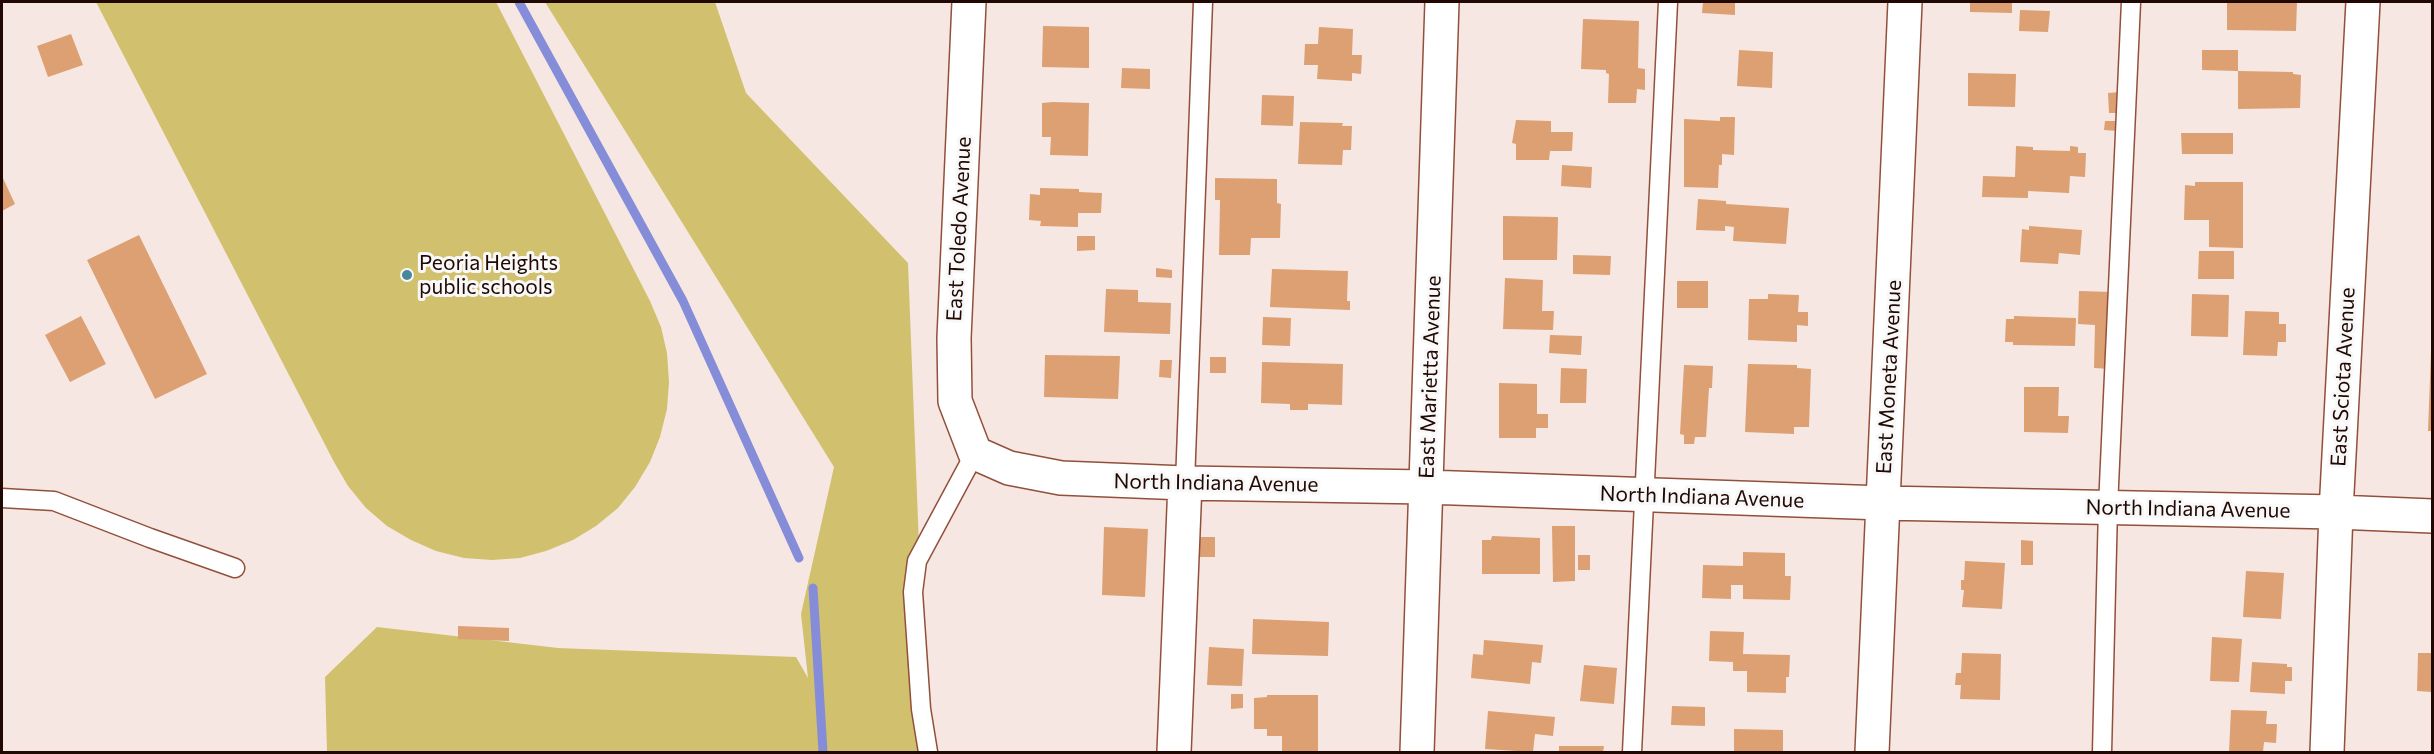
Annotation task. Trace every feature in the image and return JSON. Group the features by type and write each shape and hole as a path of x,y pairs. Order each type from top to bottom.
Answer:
{"street":[{"name":"East Toledo Avenue","path":"969,2 954,338 955,401 975,453"},
{"name":"East Marietta Avenue","path":"1417,753 1442,2"},
{"name":"East Moneta Avenue","path":"1872,753 1905,2"},
{"name":"East Sciota Avenue","path":"2327,753 2336,512 2363,2"},
{"name":"North Indiana Avenue","path":"975,453 1009,468 1061,478 1185,483 1426,487 1883,503 2433,516"},
{"path":"1174,753 1185,483"}],"lane":[{"path":"1185,483 1203,2"},
{"path":"1632,753 1668,2"},
{"path":"2102,753 2108,507 2131,2"},
{"path":"928,753 921,709 912,592 917,561 975,453"},
{"path":"2,498 54,501 235,568"}],"shaded area":[{"path":"96,2 496,2 650,301 661,327 667,353 669,382 667,409 660,437 650,462 635,487 618,508 596,526 573,540 520,558 492,560 464,558 436,551 387,526 366,508 348,486 334,462"},
{"path":"545,2 715,2 746,93 908,263 927,752 327,752 325,677 377,627 558,648 796,657 808,678 801,614 834,467"}],"building":[{"path":"1703,2 1735,2 1735,15 1702,13"},
{"path":"1970,2 2012,2 2012,13 1970,12"},
{"path":"2227,2 2297,2 2296,31 2227,30"},
{"path":"2020,10 2050,11 2048,32 2019,31"},
{"path":"1583,19 1639,21 1638,68 1645,69 1645,90 1637,89 1636,103 1608,103 1609,74 1606,70 1581,69"},
{"path":"1043,26 1089,27 1089,68 1042,67"},
{"path":"1319,27 1353,29 1352,55 1362,55 1361,74 1352,73 1352,81 1317,79 1318,65 1304,65 1305,44 1318,44"},
{"path":"71,34 83,65 48,77 37,46"},
{"path":"1739,50 1773,52 1772,88 1737,86"},
{"path":"2202,50 2238,50 2238,71 2202,70"},
{"path":"1122,68 1150,69 1150,89 1121,88"},
{"path":"2238,71 2293,72 2293,74 2301,75 2300,108 2238,109"},
{"path":"1968,73 2016,74 2015,107 1968,106"},
{"path":"2120,92 2120,113 2109,113 2108,93"},
{"path":"1262,95 1294,96 1293,126 1261,125"},
{"path":"1042,103 1089,103 1088,156 1050,155 1051,137 1042,137"},
{"path":"1720,117 1735,117 1734,155 1722,154 1718,188 1684,187 1684,119 1720,121"},
{"path":"1516,120 1551,121 1551,132 1573,132 1572,151 1550,151 1549,160 1516,160 1516,144 1512,143"},
{"path":"2105,121 2119,121 2118,131 2104,130"},
{"path":"1300,122 1343,123 1342,126 1352,126 1351,150 1343,150 1342,165 1298,164"},
{"path":"2181,133 2233,133 2233,154 2182,154"},
{"path":"2016,146 2033,147 2033,150 2070,151 2070,146 2078,147 2078,153 2086,153 2085,177 2070,176 2069,193 2028,191 2028,198 1982,197 1983,176 2015,177"},
{"path":"1562,165 1592,167 1591,188 1561,186"},
{"path":"2,176 15,204 2,211"},
{"path":"1215,178 1277,179 1277,203 1281,204 1280,238 1251,238 1250,255 1219,255 1220,200 1215,200"},
{"path":"2195,182 2243,182 2243,248 2209,247 2209,220 2184,220 2185,185 2195,186"},
{"path":"1040,188 1079,189 1079,192 1102,193 1101,213 1078,213 1078,227 1040,226 1041,221 1029,220 1030,194 1040,195"},
{"path":"1698,199 1726,201 1726,204 1789,208 1786,244 1733,241 1734,227 1725,226 1725,231 1696,230"},
{"path":"1503,216 1558,217 1557,260 1503,260"},
{"path":"2029,226 2082,230 2080,255 2059,253 2058,264 2020,262 2022,229 2029,230"},
{"path":"139,235 207,374 155,399 87,260"},
{"path":"1077,236 1095,236 1095,250 1077,251"},
{"path":"2199,251 2234,251 2234,279 2198,279"},
{"path":"1573,255 1611,256 1610,275 1573,274"},
{"path":"1156,268 1172,270 1172,278 1156,277"},
{"path":"1272,269 1348,271 1347,301 1350,301 1350,310 1270,307"},
{"path":"1505,278 1543,280 1542,311 1554,311 1553,330 1503,329"},
{"path":"1677,281 1708,281 1708,308 1677,308"},
{"path":"1106,289 1138,290 1138,302 1171,303 1170,334 1104,332"},
{"path":"2079,291 2112,292 2110,369 2094,368 2095,325 2078,324"},
{"path":"1768,294 1799,295 1798,312 1808,312 1808,326 1797,325 1797,342 1748,340 1749,299 1768,299"},
{"path":"2192,294 2229,295 2228,337 2191,336"},
{"path":"2245,311 2279,312 2279,324 2286,324 2286,342 2278,342 2277,356 2243,355"},
{"path":"81,316 106,364 70,382 45,335"},
{"path":"2014,316 2076,318 2075,346 2013,345 2013,342 2005,342 2006,319 2014,319"},
{"path":"1263,317 1291,318 1290,346 1262,345"},
{"path":"1550,335 1582,336 1581,355 1549,353"},
{"path":"2431,352 2432,431 2428,431"},
{"path":"1045,355 1120,356 1118,399 1044,397"},
{"path":"1210,357 1226,357 1226,373 1210,373"},
{"path":"1160,360 1172,360 1171,378 1159,377"},
{"path":"1262,362 1343,364 1342,405 1308,404 1308,410 1290,410 1290,404 1261,403"},
{"path":"1748,364 1797,365 1797,368 1811,369 1809,427 1794,427 1794,434 1745,432"},
{"path":"1684,365 1713,366 1712,388 1709,388 1706,437 1695,437 1694,444 1684,444 1684,435 1680,434"},
{"path":"1561,368 1587,369 1586,403 1560,403"},
{"path":"1499,383 1537,384 1537,414 1548,414 1548,428 1536,428 1536,438 1499,438"},
{"path":"2024,387 2059,387 2058,416 2069,416 2068,433 2024,432"},
{"path":"1552,526 1575,526 1575,581 1553,582"},
{"path":"1104,527 1148,529 1145,597 1102,595"},
{"path":"1492,536 1540,538 1540,574 1482,574 1482,540 1491,540"},
{"path":"1200,537 1215,537 1215,557 1200,557"},
{"path":"2021,540 2033,541 2033,565 2021,565"},
{"path":"1743,552 1785,553 1785,576 1791,576 1790,600 1743,599 1743,585 1731,585 1731,599 1702,598 1703,565 1743,566"},
{"path":"1578,555 1590,555 1590,570 1578,570"},
{"path":"1965,561 2005,563 2002,609 1962,607 1964,590 1961,590 1961,580 1964,580"},
{"path":"2246,571 2284,573 2281,619 2243,617"},
{"path":"1253,619 1329,622 1328,656 1252,654"},
{"path":"458,626 509,628 509,641 458,639"},
{"path":"1710,631 1744,632 1743,654 1790,655 1786,693 1747,692 1747,671 1733,671 1733,662 1709,661"},
{"path":"2212,637 2242,639 2239,682 2210,681"},
{"path":"1484,640 1543,645 1541,663 1532,662 1530,684 1471,678 1473,654 1483,655"},
{"path":"1209,647 1244,649 1242,686 1207,685"},
{"path":"1962,653 2001,654 2000,700 1960,699 1961,685 1955,685 1956,673 1961,673"},
{"path":"2418,653 2432,653 2432,692 2417,691"},
{"path":"2252,662 2287,664 2287,667 2292,667 2292,681 2285,681 2285,694 2250,692"},
{"path":"1584,665 1617,668 1614,704 1580,701"},
{"path":"1231,694 1243,694 1243,708 1231,709"},
{"path":"1267,695 1318,695 1318,752 1282,752 1282,736 1267,736 1267,729 1254,729 1254,698 1267,697"},
{"path":"1672,706 1705,707 1705,726 1671,725"},
{"path":"2231,710 2267,711 2266,724 2277,724 2276,743 2264,742 2263,752 2229,752"},
{"path":"1488,711 1555,717 1553,736 1535,734 1533,752 1485,749"},
{"path":"1734,729 1783,730 1783,752 1734,752"},
{"path":"1559,746 1604,746 1603,752 1559,752"}],"waterway":[{"path":"519,2 683,301 799,558"},
{"path":"813,588 823,752"}],"place":[{"name":"Peoria Heights public schools","path":"407,275"}]}
